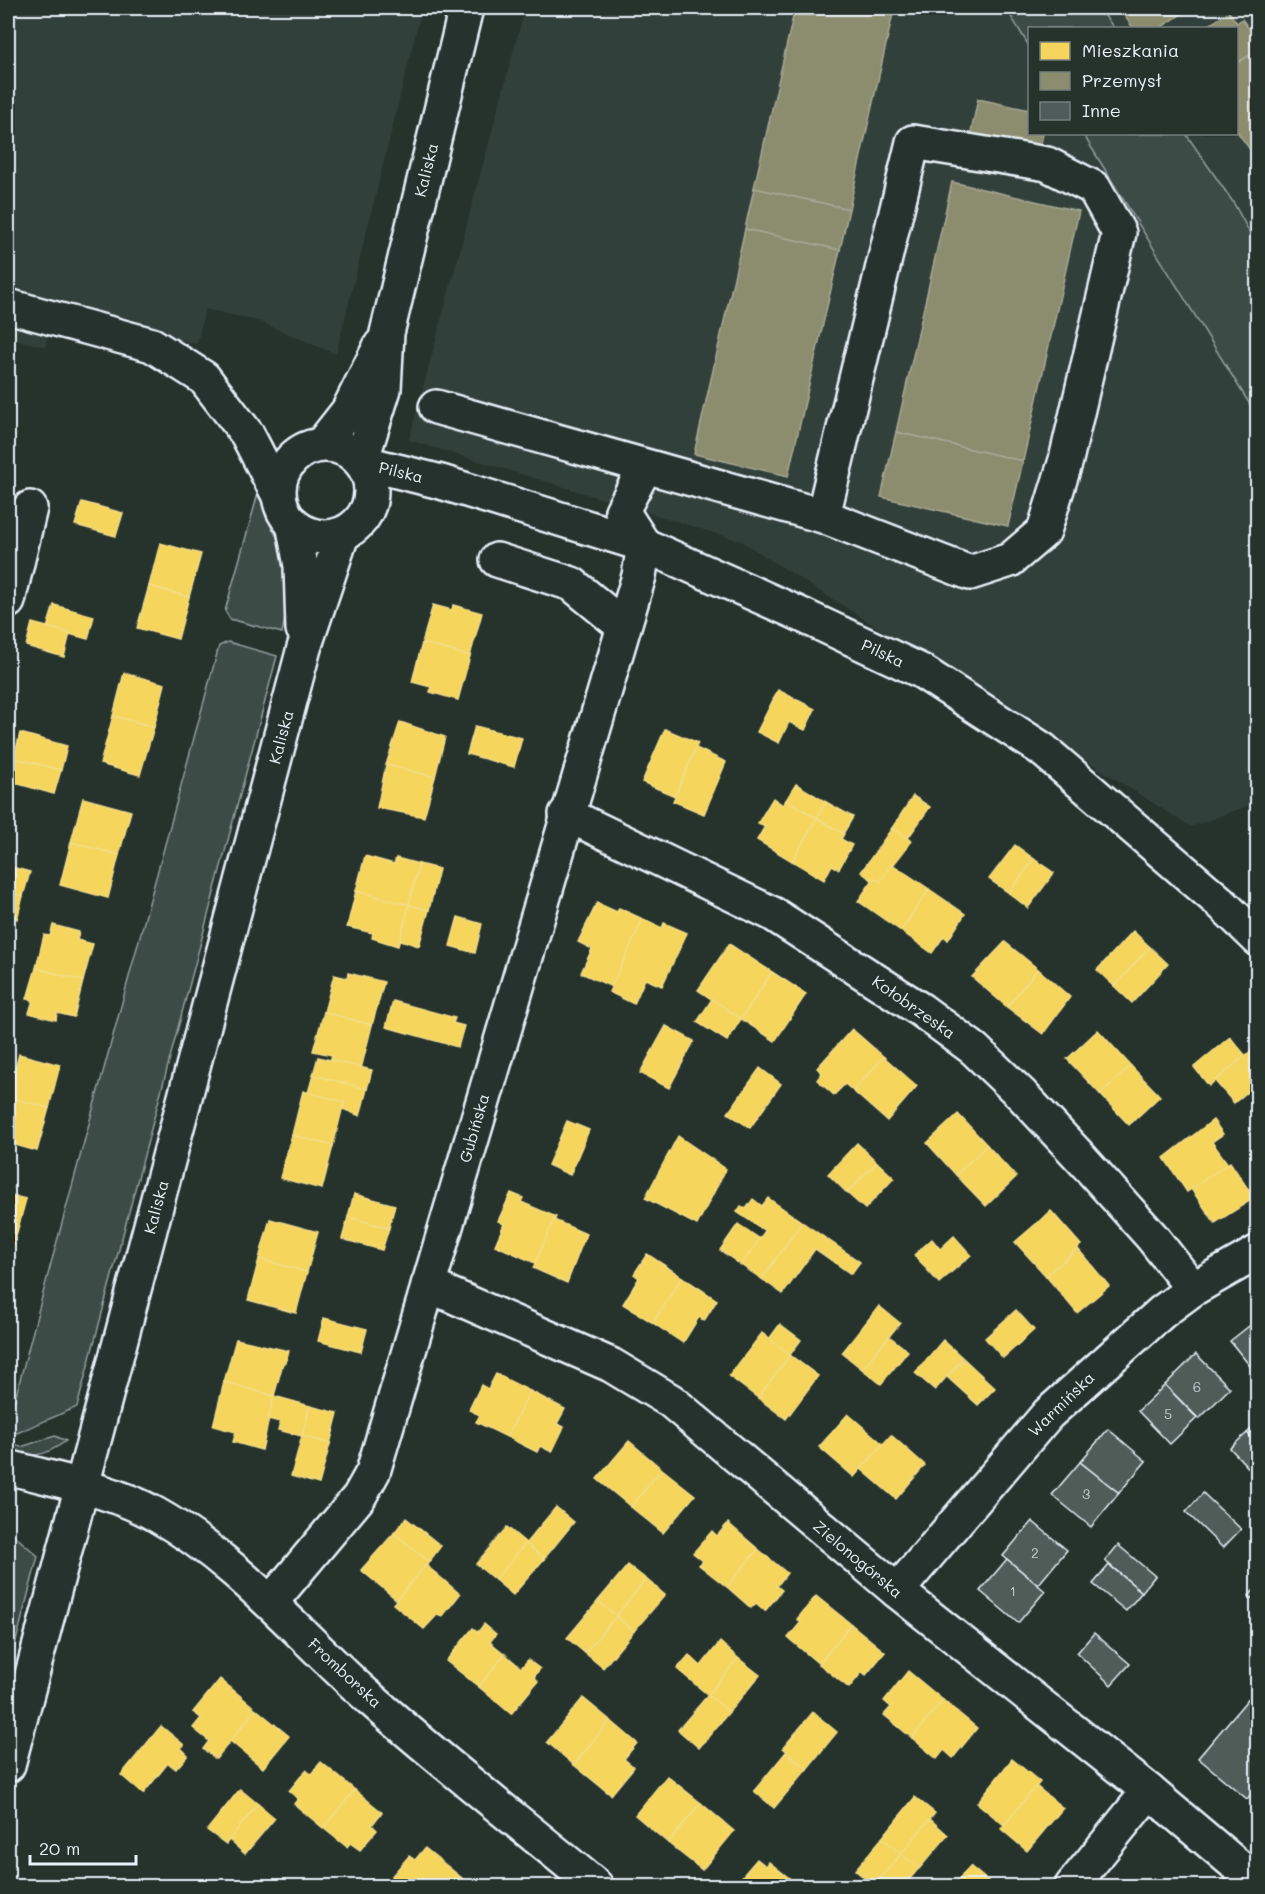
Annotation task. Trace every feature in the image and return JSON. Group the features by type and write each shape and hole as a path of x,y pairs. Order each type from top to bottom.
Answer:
{"street":[{"name":"Kaliska","path":"361,462 384,389 387,333 465,8"},
{"path":"435,407 823,516 970,573 1011,560 1044,531 1066,460 1119,233 1094,188 1047,164 913,142 823,516"},
{"path":"8,306 152,345 204,378 247,434 278,494 281,508 292,524 313,536 328,538 353,526 370,503 372,489 369,474 351,452 337,446 315,446 247,434"},
{"name":"Kaliska","path":"315,446 348,411 387,333"},
{"path":"278,494 280,479 286,466 296,454 315,446"},
{"name":"Pilska","path":"361,462 441,482 644,545 793,610 921,671 1042,749 1221,903 1257,939"},
{"path":"644,545 622,511 645,467"},
{"name":"Pilska","path":"353,526 392,493 441,482"},
{"path":"8,601 30,508"},
{"name":"Kaliska","path":"292,524 301,566 304,648"},
{"name":"Kaliska","path":"8,1765 80,1485 304,648 353,526"},
{"name":"Gubińska","path":"271,1602 359,1497 373,1472 566,814 639,576 644,545"},
{"path":"497,561 572,584 623,626"},
{"name":"Kołobrzeska","path":"566,814 773,914 921,1010 974,1049 1022,1095 1081,1158 1152,1237 1193,1289"},
{"name":"Warmińska","path":"897,1591 1048,1414 1161,1312 1193,1289 1257,1252"},
{"name":"Zielonogórska","path":"428,1285 611,1365 670,1401 897,1591 1149,1791 1257,1883"},
{"name":"Fromborska","path":"8,1467 80,1485 153,1513 231,1566 365,1694 596,1887"},
{"path":"1072,1887 1149,1791"}],"shaded area":[{"path":"8,8 422,8 336,354 258,321 205,309 197,344 49,309 46,347 8,338"},
{"path":"525,8 1006,8 1028,44 1028,135 1084,135 1257,416 1257,802 1191,827 741,541 409,440"},
{"path":"1006,8 1099,8 1113,27 1028,27 1028,44"},
{"path":"1099,8 1257,8 1257,246 1233,202 1187,135 1238,135 1238,27 1113,27"},
{"path":"1084,135 1187,135 1233,202 1257,246 1257,416"},
{"path":"259,490 266,517 284,550 289,597 282,633 230,619 225,611"},
{"path":"228,642 277,656 77,1407 17,1433 8,1429 8,1425 219,646"},
{"path":"55,1436 66,1441 51,1451 32,1455 8,1450 9,1443 21,1447"},
{"path":"8,1530 38,1556 8,1672"}],"building: Mieszkania":[{"path":"82,502 123,513 116,536 75,525"},
{"path":"160,543 201,554 189,597 149,586"},
{"path":"149,586 189,597 178,639 137,628"},
{"path":"54,605 94,616 88,639 47,628"},
{"path":"433,605 452,610 453,605 482,613 470,656 422,643"},
{"path":"32,623 70,633 64,657 26,646"},
{"path":"422,643 470,656 458,700 430,692 431,687 412,682"},
{"path":"124,673 165,684 154,727 113,716"},
{"path":"778,690 815,709 805,730 789,722 779,743 757,732"},
{"path":"113,716 154,727 140,775 100,764"},
{"path":"400,722 445,737 435,777 386,765"},
{"path":"475,726 522,738 514,767 467,754"},
{"path":"665,729 698,743 675,796 642,782"},
{"path":"20,733 67,746 61,770 14,758"},
{"path":"696,748 726,762 704,814 673,801"},
{"path":"14,758 61,770 54,794 8,781"},
{"path":"386,765 435,777 424,817 377,808"},
{"path":"796,784 826,802 817,818 786,800"},
{"path":"913,796 930,807 908,838 892,828"},
{"path":"83,798 131,811 119,855 71,842"},
{"path":"773,798 783,805 786,800 817,818 792,861 757,840 765,826 758,823"},
{"path":"826,802 853,817 843,834 817,818"},
{"path":"817,818 844,834 841,839 852,845 839,869 832,865 824,880 792,861"},
{"path":"892,828 912,841 880,882 874,878 872,880 861,872"},
{"path":"71,842 119,855 108,898 60,885"},
{"path":"1015,845 1034,859 1009,893 989,879"},
{"path":"365,856 394,864 396,858 419,864 409,905 356,891"},
{"path":"1034,859 1054,873 1028,908 1009,893"},
{"path":"419,864 439,869 429,910 409,905"},
{"path":"892,864 929,889 901,931 858,901 874,878 880,882"},
{"path":"8,866 30,872 23,896 8,892"},
{"path":"929,889 965,914 948,940 944,936 932,953 901,931"},
{"path":"356,891 409,905 398,946 372,938 373,933 347,927"},
{"path":"8,892 23,896 17,919 8,916"},
{"path":"597,903 617,912 619,908 643,919 612,987 581,973 592,949 578,942"},
{"path":"409,905 429,910 419,946 400,940"},
{"path":"458,917 482,924 475,953 450,946"},
{"path":"643,919 662,928 664,923 687,933 662,986 645,979 634,1004 609,992"},
{"path":"53,925 79,932 77,940 93,944 83,981 36,968 44,935 50,936"},
{"path":"1133,931 1150,947 1114,986 1097,970"},
{"path":"1005,942 1038,969 1007,1007 972,977"},
{"path":"729,944 772,972 741,1019 698,990"},
{"path":"1150,947 1168,964 1132,1003 1114,986"},
{"path":"36,968 83,981 74,1017 57,1013 56,1020 29,1013 33,1000 27,999"},
{"path":"1038,969 1070,997 1043,1034 1007,1007"},
{"path":"772,972 806,994 775,1041 741,1019"},
{"path":"348,973 384,982 372,1025 324,1012 334,975 347,978"},
{"path":"712,999 741,1019 727,1041 697,1022"},
{"path":"393,1001 455,1018 453,1023 464,1026 458,1047 386,1027"},
{"path":"324,1012 372,1025 361,1069 330,1061 332,1055 313,1051"},
{"path":"666,1026 694,1041 669,1088 640,1073"},
{"path":"852,1029 884,1057 853,1091 845,1084 834,1095 817,1080 822,1073 817,1068"},
{"path":"1098,1030 1131,1066 1100,1094 1067,1059"},
{"path":"1230,1037 1245,1055 1209,1086 1194,1067"},
{"path":"1258,1045 1258,1083 1234,1103 1215,1081"},
{"path":"19,1054 60,1065 49,1108 8,1097"},
{"path":"318,1057 372,1070 367,1089 313,1075"},
{"path":"884,1057 917,1086 887,1121 853,1091"},
{"path":"1131,1066 1160,1096 1129,1125 1100,1094"},
{"path":"760,1068 781,1084 750,1128 728,1113"},
{"path":"313,1075 367,1089 360,1116 343,1109 344,1102 308,1093"},
{"path":"303,1091 344,1102 333,1146 292,1135"},
{"path":"8,1097 49,1108 37,1151 8,1143"},
{"path":"958,1114 987,1145 956,1175 927,1143"},
{"path":"1213,1120 1223,1134 1212,1142 1228,1164 1187,1192 1164,1158"},
{"path":"567,1121 589,1130 570,1175 548,1165"},
{"path":"292,1135 333,1146 322,1189 280,1178"},
{"path":"678,1136 726,1169 697,1225 645,1198"},
{"path":"857,1143 877,1162 847,1193 828,1174"},
{"path":"987,1145 1016,1177 986,1206 956,1175"},
{"path":"877,1162 894,1178 865,1209 847,1193"},
{"path":"1230,1162 1254,1198 1215,1223 1191,1189"},
{"path":"8,1186 12,1187 10,1195 26,1199 16,1236 8,1233"},
{"path":"511,1193 523,1198 521,1202 556,1217 535,1263 495,1245 504,1224 498,1221"},
{"path":"354,1194 395,1205 389,1228 348,1217"},
{"path":"768,1198 802,1222 762,1279 741,1265 765,1231 737,1212 741,1206 746,1209 753,1199 762,1206"},
{"path":"1051,1211 1081,1245 1046,1276 1015,1242"},
{"path":"348,1217 389,1228 382,1250 342,1239"},
{"path":"270,1219 318,1232 307,1272 259,1259"},
{"path":"554,1220 586,1234 567,1283 533,1268"},
{"path":"802,1222 860,1262 851,1274 815,1249 783,1294 762,1279"},
{"path":"738,1224 760,1239 741,1265 720,1250"},
{"path":"8,1233 16,1236 8,1268"},
{"path":"954,1236 971,1255 939,1283 914,1255 932,1239 940,1249"},
{"path":"1078,1249 1109,1286 1077,1313 1046,1276"},
{"path":"647,1254 682,1277 653,1323 623,1304 639,1278 634,1274"},
{"path":"259,1259 307,1272 296,1313 248,1300"},
{"path":"682,1277 717,1300 704,1321 699,1317 683,1343 653,1323"},
{"path":"879,1306 900,1323 862,1369 842,1353"},
{"path":"1016,1310 1034,1330 1003,1358 985,1338"},
{"path":"324,1318 367,1329 361,1352 318,1341"},
{"path":"780,1324 801,1340 790,1355 769,1339"},
{"path":"762,1333 790,1355 758,1398 729,1376"},
{"path":"889,1336 908,1351 881,1384 862,1369"},
{"path":"236,1339 289,1351 283,1363 274,1396 224,1382"},
{"path":"943,1340 963,1358 935,1390 915,1373"},
{"path":"790,1355 818,1376 786,1419 758,1398"},
{"path":"964,1359 995,1388 978,1405 947,1377"},
{"path":"496,1374 530,1391 507,1437 476,1422 480,1415 469,1410 481,1385 488,1389"},
{"path":"224,1382 274,1396 262,1450 233,1442 236,1432 213,1426"},
{"path":"530,1391 565,1409 557,1424 564,1427 552,1452 540,1446 537,1452 507,1437"},
{"path":"274,1396 310,1406 302,1436 278,1430 280,1422 268,1419"},
{"path":"310,1406 338,1413 330,1444 302,1436"},
{"path":"848,1414 883,1444 854,1477 819,1447"},
{"path":"891,1435 925,1465 896,1499 861,1469"},
{"path":"302,1436 330,1444 319,1484 291,1476"},
{"path":"629,1441 662,1469 631,1507 597,1479"},
{"path":"662,1469 695,1495 663,1533 631,1507"},
{"path":"556,1507 574,1522 544,1559 526,1543"},
{"path":"406,1518 441,1546 429,1562 394,1533"},
{"path":"728,1523 758,1549 727,1587 699,1565 703,1561 693,1553 712,1531 717,1536"},
{"path":"507,1527 526,1543 495,1580 476,1564"},
{"path":"394,1533 429,1562 397,1600 361,1570"},
{"path":"526,1543 544,1559 513,1595 495,1580"},
{"path":"758,1549 787,1573 777,1586 782,1590 765,1611 756,1603 751,1608 727,1587"},
{"path":"426,1565 460,1594 442,1617 438,1614 424,1629 393,1604"},
{"path":"628,1565 646,1579 616,1616 598,1601"},
{"path":"646,1579 665,1595 634,1631 616,1616"},
{"path":"816,1596 851,1624 819,1664 788,1638 801,1622 797,1619"},
{"path":"598,1601 616,1616 585,1653 567,1638"},
{"path":"616,1616 634,1631 603,1668 585,1653"},
{"path":"484,1624 496,1634 490,1642 505,1654 479,1687 446,1661 473,1628 478,1632"},
{"path":"851,1624 885,1652 866,1675 862,1672 849,1688 819,1664"},
{"path":"720,1642 738,1658 708,1695 677,1669 689,1655 701,1666"},
{"path":"505,1654 521,1668 528,1660 540,1669 534,1677 538,1681 511,1714 479,1687"},
{"path":"738,1658 760,1675 729,1712 708,1695"},
{"path":"908,1671 943,1700 912,1738 884,1715 891,1707 884,1701"},
{"path":"220,1679 256,1709 216,1759 203,1749 209,1741 193,1728 201,1718 193,1712"},
{"path":"708,1695 729,1712 699,1748 678,1730"},
{"path":"583,1698 610,1720 574,1765 547,1742"},
{"path":"943,1700 977,1728 953,1758 944,1750 937,1759 912,1738"},
{"path":"256,1709 289,1736 263,1768 230,1741"},
{"path":"813,1712 837,1732 807,1769 783,1748"},
{"path":"610,1720 637,1743 624,1759 634,1767 611,1795 574,1765"},
{"path":"161,1726 184,1745 181,1748 188,1755 176,1769 168,1763 143,1794 121,1775"},
{"path":"786,1752 807,1769 774,1808 754,1791"},
{"path":"1012,1759 1040,1782 1004,1825 977,1803"},
{"path":"321,1762 355,1790 323,1828 294,1804 298,1799 289,1791 306,1770 311,1774"},
{"path":"667,1776 701,1803 668,1843 635,1815"},
{"path":"1036,1786 1063,1808 1027,1851 1001,1829"},
{"path":"240,1789 258,1804 226,1844 207,1830"},
{"path":"355,1790 382,1812 372,1825 377,1830 360,1850 350,1843 347,1847 323,1828"},
{"path":"915,1797 935,1813 901,1854 882,1838"},
{"path":"701,1803 734,1831 702,1870 668,1843"},
{"path":"258,1804 275,1818 245,1854 229,1840"},
{"path":"930,1819 948,1835 919,1869 901,1854"},
{"path":"882,1838 901,1854 874,1886 855,1870"},
{"path":"425,1848 457,1874 447,1886 400,1886 391,1877 409,1856 415,1860"},
{"path":"901,1854 919,1868 904,1886 874,1886"},
{"path":"757,1859 766,1866 769,1862 794,1882 791,1886 741,1886 744,1883 739,1880"},
{"path":"970,1866 994,1886 953,1886"},
{"path":"457,1874 472,1886 447,1886"}],"building: Przemysł":[{"path":"795,8 894,9 849,209 754,188"},
{"path":"1119,8 1191,8 1162,27 1132,27"},
{"path":"1229,12 1237,23 1242,19 1255,37 1249,42 1256,51 1238,63 1238,27 1206,27"},
{"path":"1256,51 1258,54 1258,161 1238,133 1238,63"},
{"path":"978,99 1028,110 1028,135 1043,135 1039,152 970,137"},
{"path":"952,182 1079,211 1023,461 896,432"},
{"path":"754,188 849,209 840,250 745,229"},
{"path":"745,229 840,250 788,476 694,454"},
{"path":"896,432 1023,461 1008,526 881,497"}],"building: Inne":[{"path":"1258,1319 1258,1376 1230,1341"},
{"path":"1196,1354 1230,1388 1199,1419 1165,1385"},
{"path":"1165,1385 1197,1418 1170,1444 1138,1411"},
{"path":"1258,1423 1258,1444 1247,1433"},
{"path":"1108,1429 1146,1461 1119,1493 1080,1462"},
{"path":"1247,1433 1258,1444 1258,1478 1230,1448"},
{"path":"1080,1462 1119,1493 1091,1527 1052,1495"},
{"path":"1203,1493 1241,1529 1223,1548 1186,1512"},
{"path":"1032,1521 1067,1550 1038,1585 1003,1556"},
{"path":"1118,1545 1155,1576 1142,1592 1105,1561"},
{"path":"1007,1559 1045,1591 1018,1623 980,1591"},
{"path":"1109,1565 1142,1592 1126,1611 1093,1584"},
{"path":"1258,1585 1258,1603 1249,1596"},
{"path":"1094,1633 1130,1664 1111,1685 1077,1653"},
{"path":"1258,1687 1258,1786 1247,1799 1198,1758"}]}
